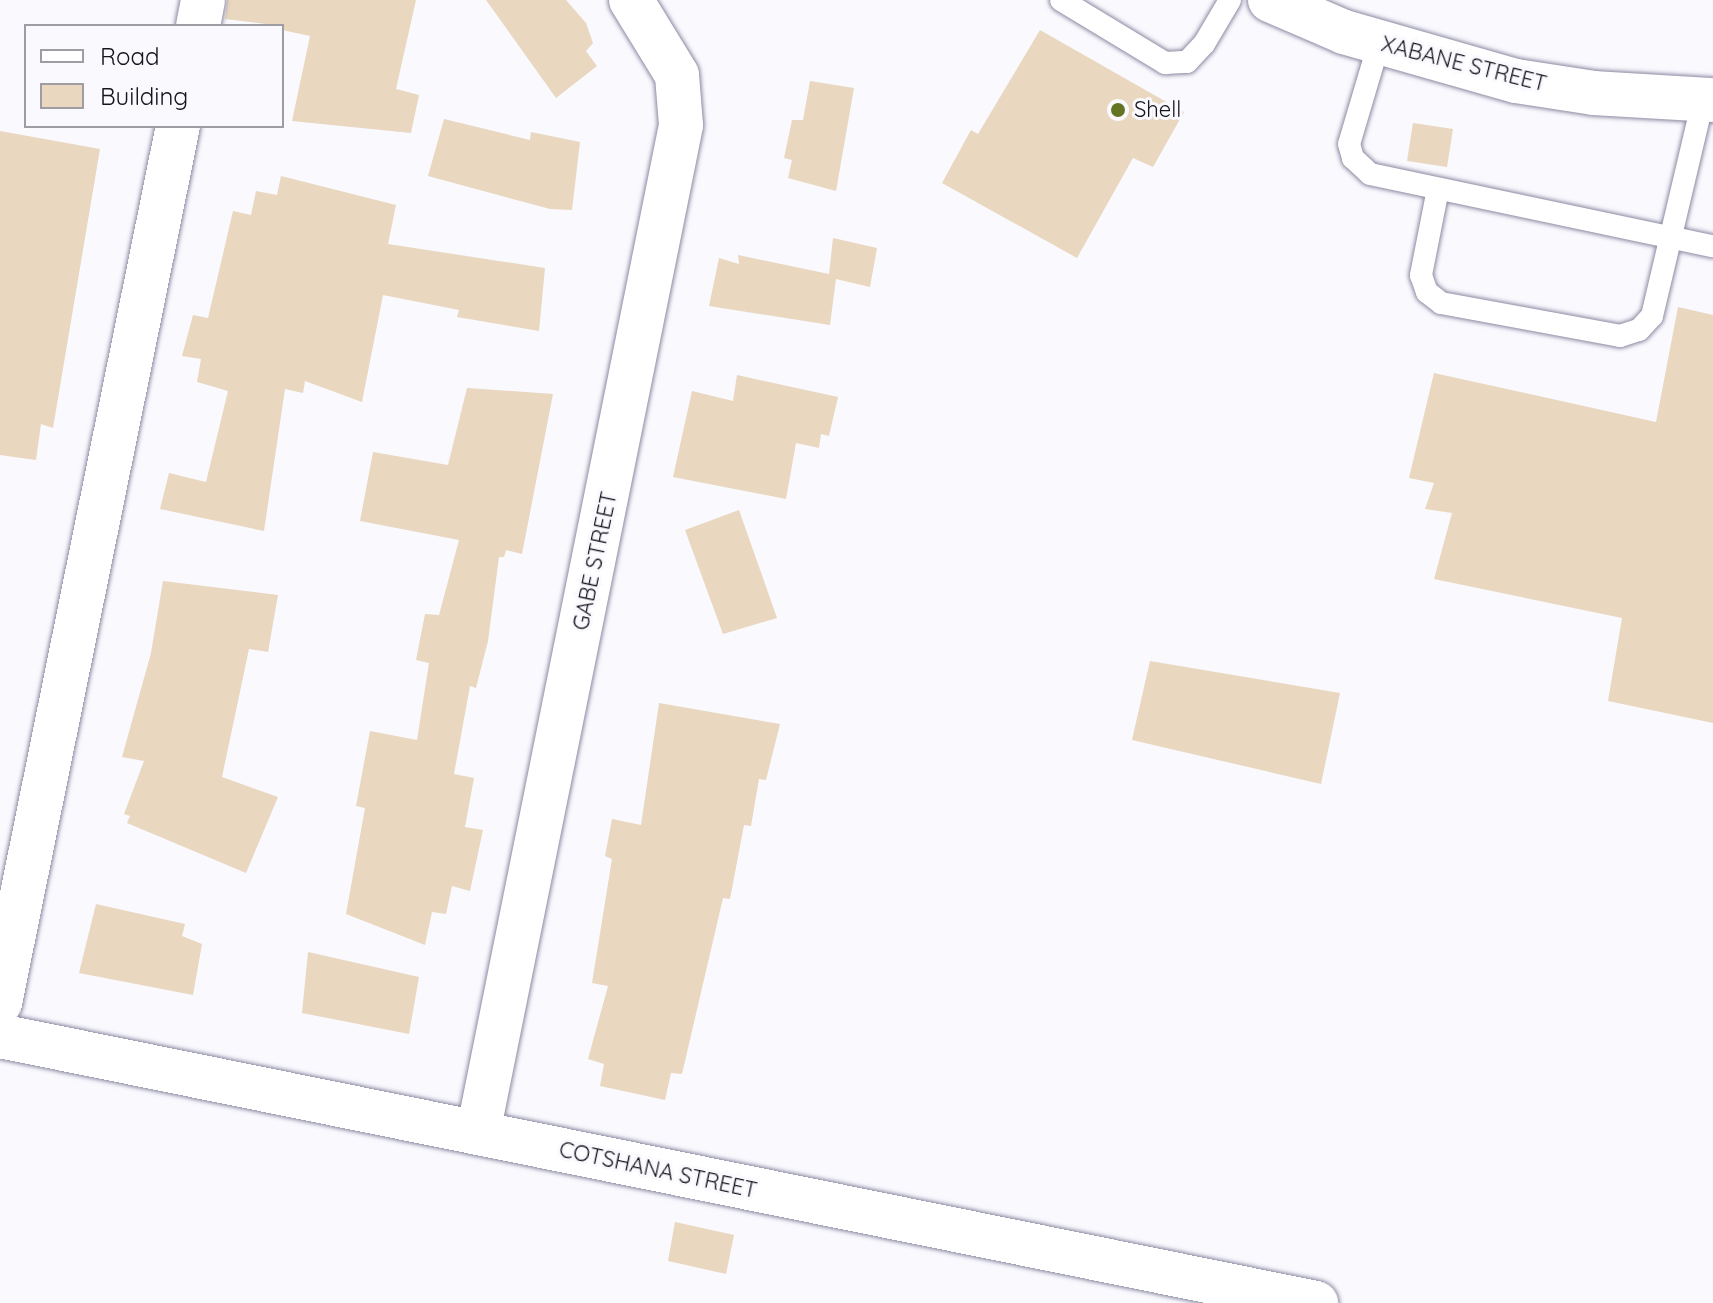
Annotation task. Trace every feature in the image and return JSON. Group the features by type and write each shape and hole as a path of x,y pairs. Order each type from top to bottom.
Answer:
{"street":[{"path":"198,24 203,0"},
{"name":"GABE STREET","path":"478,1133 681,125 677,75 631,0"},
{"name":"XABANE STREET","path":"1270,0 1379,43 1516,81 1708,100"},
{"path":"0,1003 178,128"},
{"name":"COTSHANA STREET","path":"0,1036 1316,1303"}],"lane":[{"path":"1061,0 1165,63 1187,62 1204,44 1230,0"},
{"path":"1379,43 1349,144 1353,158 1370,174 1713,246"},
{"path":"1438,189 1421,275 1427,292 1441,303 1620,336 1639,330 1652,316 1708,100"}],"building":[{"path":"227,0 416,0 396,89 419,95 411,133 292,121 310,36 284,30 284,24 225,19"},
{"path":"486,0 566,0 586,23 593,43 586,51 597,66 556,98"},
{"path":"1040,30 1184,112 1153,167 1133,158 1077,258 942,183 971,130 978,134"},
{"path":"810,81 854,88 836,191 788,178 792,160 784,158 792,120 803,120"},
{"path":"444,119 530,140 531,132 580,142 572,210 550,209 428,176"},
{"path":"1413,123 1453,129 1447,167 1407,161"},
{"path":"0,131 100,149 53,428 41,424 36,460 0,455"},
{"path":"281,176 396,205 388,244 545,268 539,331 457,317 459,310 383,295 362,402 305,381 303,393 285,389 264,531 160,509 169,473 206,482 228,391 197,382 201,359 182,356 193,315 208,318 233,211 251,215 256,191 277,195"},
{"path":"833,238 877,248 870,287 836,279 830,325 709,306 719,258 739,264 738,255 829,274"},
{"path":"1678,307 1713,315 1713,723 1608,701 1622,618 1434,579 1452,513 1425,509 1434,483 1409,478 1434,373 1656,422"},
{"path":"737,375 838,397 829,436 821,434 819,448 796,443 786,499 673,477 692,391 733,401"},
{"path":"467,388 553,394 522,554 506,550 504,557 499,557 488,641 476,688 470,686 454,774 474,778 465,827 483,830 470,891 452,886 446,914 432,912 425,945 346,914 365,808 356,806 370,731 417,740 429,663 416,660 425,614 439,615 459,540 360,521 373,452 448,465"},
{"path":"739,510 777,618 723,634 685,530"},
{"path":"163,581 278,595 268,652 249,649 222,777 278,797 246,873 127,823 130,816 124,814 144,761 122,757 151,653"},
{"path":"1150,661 1340,693 1321,784 1132,740"},
{"path":"659,703 780,724 766,780 759,779 751,826 744,825 730,899 723,898 682,1074 671,1073 665,1100 600,1086 604,1064 588,1059 608,986 592,983 612,859 605,856 612,819 641,825"},
{"path":"96,904 185,924 182,936 202,944 193,995 79,973"},
{"path":"308,952 419,977 409,1034 302,1013"},
{"path":"675,1222 734,1235 726,1274 668,1261"}],"place":[{"name":"Shell","path":"1118,110"}]}
